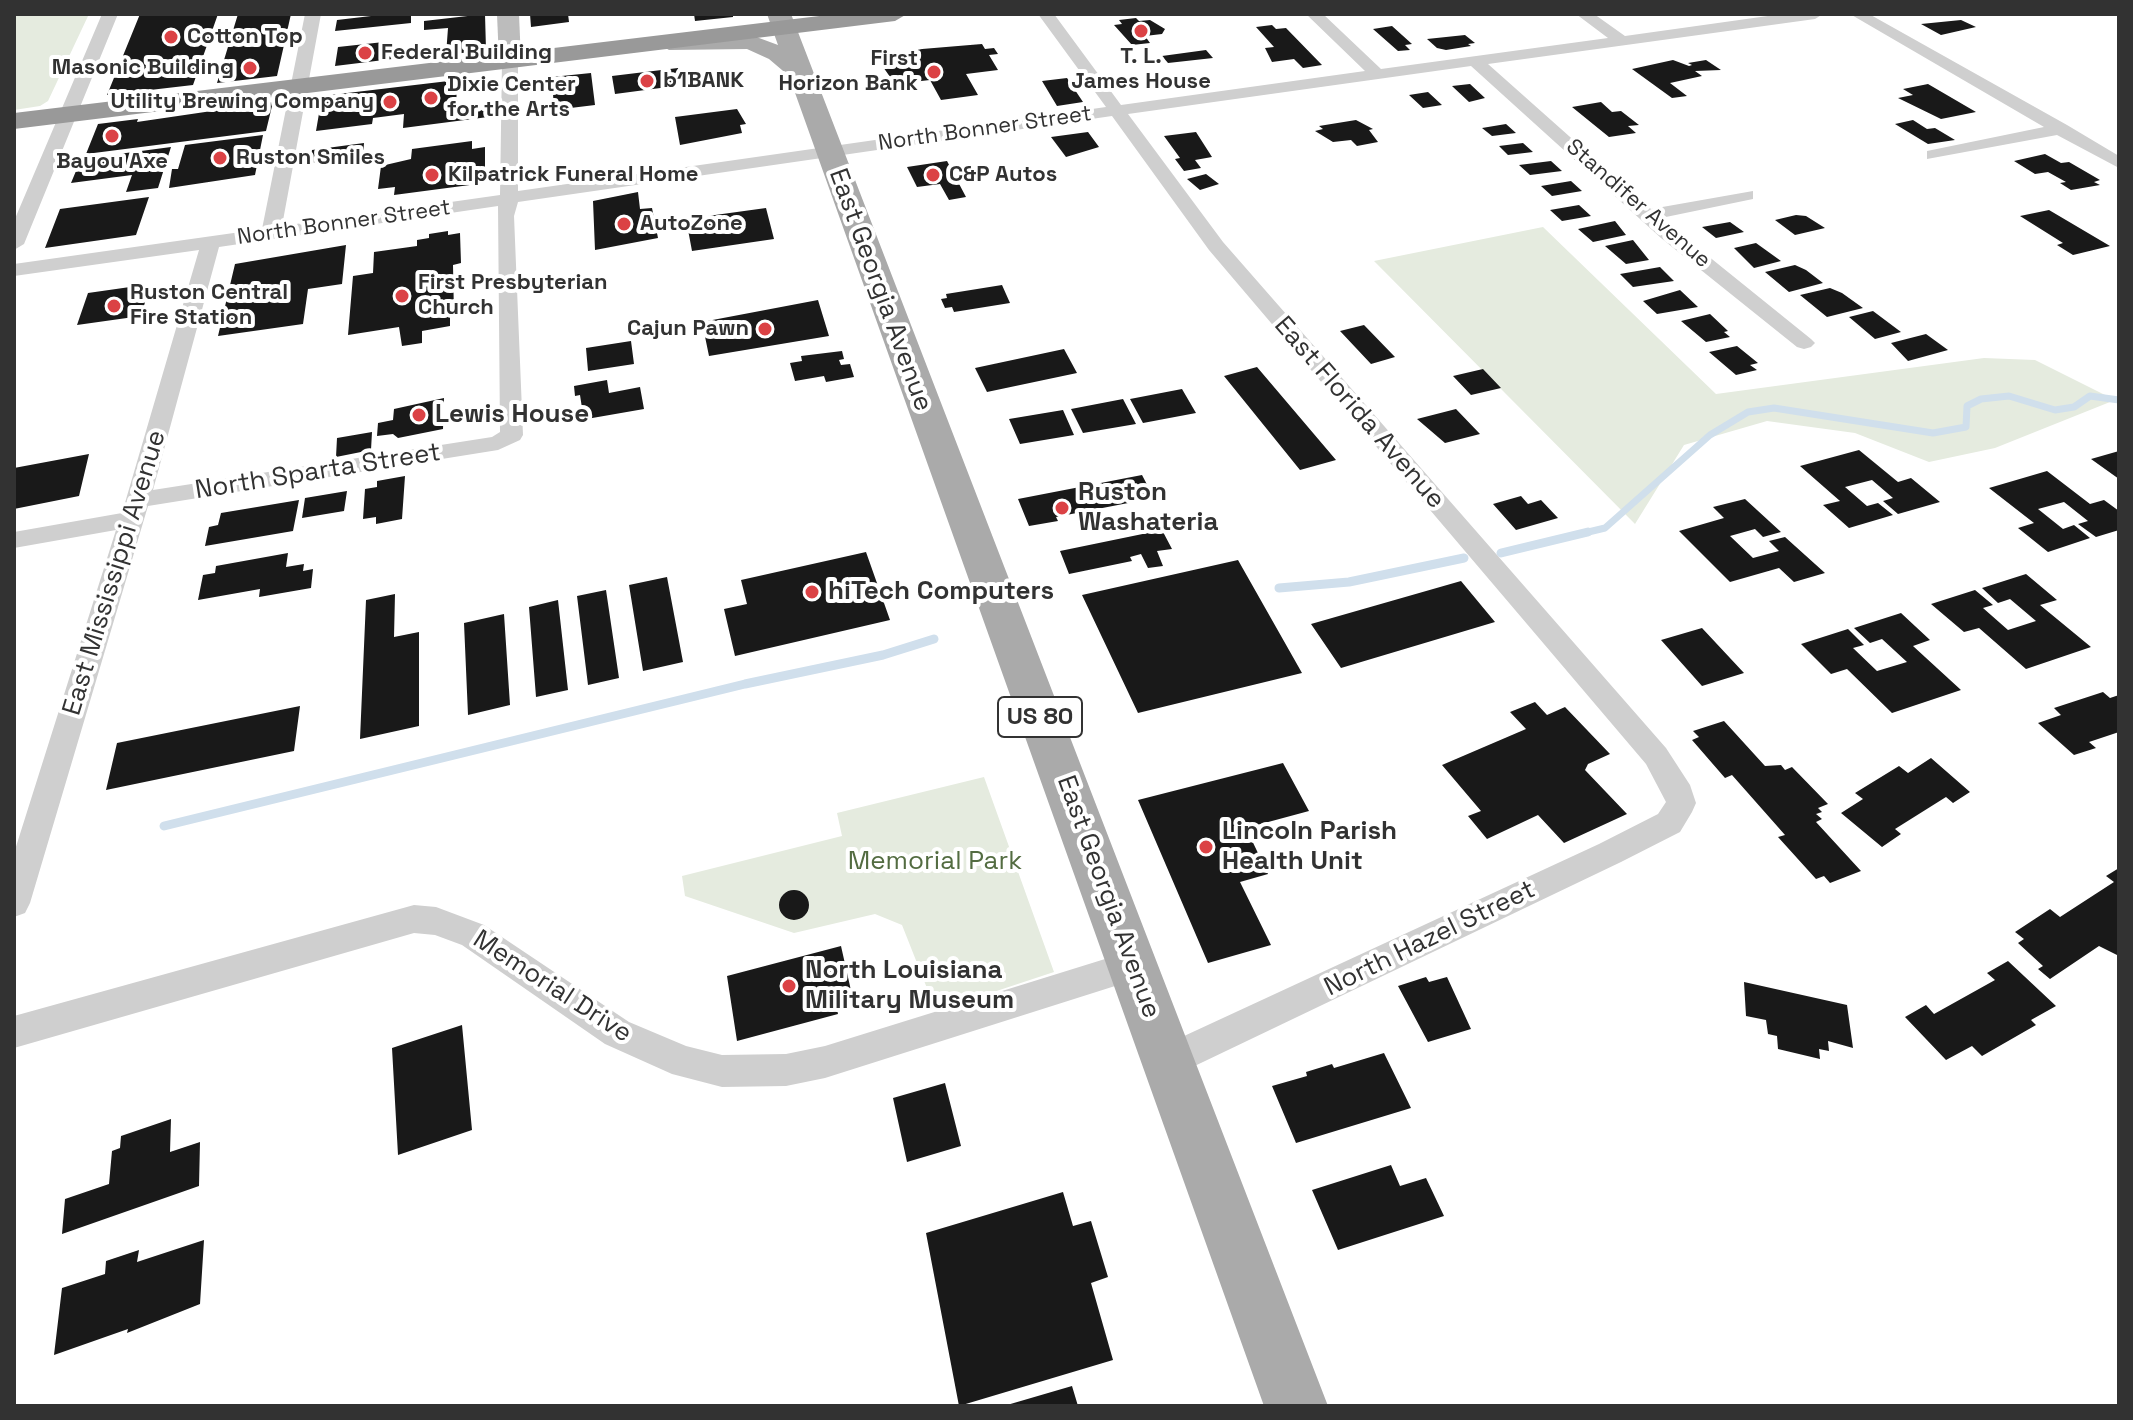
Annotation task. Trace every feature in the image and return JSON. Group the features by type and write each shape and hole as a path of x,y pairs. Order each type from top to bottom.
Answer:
{"highway":[{"path":"14,121 642,45 781,21 895,14"}],"main road":[{"path":"508,14 510,61"},
{"name":"East Georgia Avenue","path":"781,21 1296,1406"},
{"path":"642,45 751,42 778,54 798,71"}],"street":[{"path":"14,244 110,14"},
{"path":"271,234 313,14"},
{"name":"East Florida Avenue","path":"1046,14 1216,246 1656,756 1675,785 1681,803"},
{"path":"1314,14 1378,75"},
{"path":"1584,14 1622,41"},
{"name":"North Bonner Street","path":"14,270 509,199 565,187 1815,14"},
{"path":"1858,14 2119,163"},
{"path":"509,199 510,61"},
{"name":"Standifer Avenue","path":"1476,62 1647,215 1804,343"},
{"path":"1933,155 2061,129"},
{"path":"1647,215 1746,195"},
{"name":"North Sparta Street","path":"14,540 135,510 498,443 514,430 505,216 509,199"},
{"name":"East Mississippi Avenue","path":"14,903 135,510 211,242"},
{"name":"North Hazel Street","path":"1168,1061 1289,1007 1610,853 1669,823 1681,803"},
{"name":"Memorial Drive","path":"14,1032 414,919 436,921 473,935 617,1033 684,1062 722,1071 786,1070 815,1064 1134,965"}],"green space":[{"path":"89,14 48,101 40,106 14,110 14,15"},
{"path":"1543,227 1716,394 1984,358 2035,360 2115,400 1995,448 1929,462 1855,433 1767,421 1684,445 1635,524 1374,261"},
{"name":"Memorial Park","path":"984,777 1054,972 936,1011 902,925 875,914 794,933 685,896 682,876 842,836 837,813"}],"building":[{"path":"140,14 218,14 193,85 107,95"},
{"path":"238,14 291,14 277,76 217,83"},
{"path":"411,14 411,23 335,31 337,20"},
{"path":"485,14 486,50 446,55 448,28 424,30 424,21"},
{"path":"530,14 568,14 569,22 531,27"},
{"path":"694,14 733,14 733,17 695,21"},
{"name":"T. L. James House","path":"1136,18 1139,21 1150,20 1165,29 1162,34 1145,36 1150,43 1132,45 1114,25 1122,24 1119,20"},
{"path":"1961,20 1976,27 1941,35 1921,24"},
{"path":"1272,25 1276,29 1286,28 1322,65 1303,68 1294,59 1272,62 1265,48 1274,47 1256,27"},
{"path":"1392,26 1412,44 1405,45 1410,50 1398,51 1373,29"},
{"path":"1465,35 1475,43 1446,50 1437,48 1427,39"},
{"name":"Federal Building","path":"393,41 392,59 335,66 338,47"},
{"name":"First Horizon Bank","path":"982,44 985,49 994,48 998,54 989,55 998,70 966,74 978,95 941,100 930,80 895,84 881,64 886,63 883,57 922,49"},
{"path":"1206,50 1213,58 1168,63 1162,56"},
{"path":"1673,60 1689,66 1692,65 1688,63 1706,60 1721,70 1695,71 1702,76 1670,83 1687,96 1672,98 1632,69"},
{"name":"b1BANK","path":"678,68 683,85 615,94 612,76"},
{"path":"591,73 595,105 554,110 552,77"},
{"path":"1067,78 1083,102 1057,106 1042,81"},
{"path":"457,80 456,113 487,109 488,117 403,128 404,114 373,118 372,124 316,131 322,96"},
{"path":"1470,84 1485,98 1469,102 1452,86"},
{"path":"1928,84 1976,112 1941,119 1898,98 1913,95 1903,89"},
{"path":"1428,92 1442,105 1423,108 1409,95"},
{"path":"273,102 266,131 86,154 98,124 138,119 137,122"},
{"path":"1601,102 1612,112 1621,111 1639,125 1628,126 1636,133 1609,137 1572,107"},
{"path":"737,109 746,124 740,125 742,133 680,145 675,117"},
{"path":"1356,120 1373,129 1369,130 1378,142 1357,146 1351,140 1333,142 1315,131 1323,129 1319,126"},
{"path":"1913,120 1955,140 1928,144 1895,124"},
{"path":"1506,124 1516,133 1492,136 1482,128"},
{"path":"1088,132 1099,147 1066,157 1051,137"},
{"path":"1196,132 1212,157 1195,160 1201,168 1184,171 1175,159 1180,158 1164,136"},
{"path":"263,135 255,175 169,188 172,169 178,169 185,145"},
{"name":"Kilpatrick Funeral Home","path":"472,141 472,149 485,147 485,183 394,195 395,187 378,189 381,166 411,159 412,149"},
{"path":"364,143 363,156 310,163 312,150"},
{"path":"1523,143 1533,152 1508,155 1499,146"},
{"path":"171,147 158,188 126,192 132,175 71,183 81,159"},
{"path":"2045,154 2061,163 2069,162 2100,180 2094,182 2100,185 2071,190 2060,183 2066,182 2048,172 2035,174 2014,161"},
{"name":"C&P Autos","path":"947,161 966,197 949,200 940,184 917,187 907,167"},
{"path":"1551,161 1562,171 1530,175 1519,165"},
{"path":"1206,174 1219,184 1200,190 1187,179"},
{"path":"1571,181 1582,191 1552,196 1541,186"},
{"name":"AutoZone","path":"638,192 640,209 652,208 658,238 595,250 593,201"},
{"path":"149,197 136,235 45,248 60,209"},
{"path":"1579,205 1591,216 1562,221 1550,210"},
{"path":"766,208 774,239 692,251 686,219"},
{"path":"2049,210 2110,246 2073,255 2057,245 2063,243 2020,216"},
{"path":"1806,216 1825,228 1795,235 1775,220"},
{"path":"1615,221 1626,235 1593,242 1578,229"},
{"path":"1730,222 1744,232 1716,238 1702,227"},
{"name":"First Presbyterian Church","path":"448,231 448,235 460,233 461,263 453,265 454,316 450,317 450,326 422,331 422,343 402,346 399,327 348,335 353,276 373,273 374,252 417,246 417,240 429,238 429,234"},
{"path":"1633,240 1649,260 1626,264 1605,246"},
{"path":"1756,243 1781,261 1754,268 1734,248"},
{"path":"346,245 342,284 308,289 303,324 218,336 235,264"},
{"path":"1795,265 1823,283 1789,292 1765,272"},
{"path":"1660,267 1674,281 1633,287 1620,274"},
{"path":"1002,285 1010,303 954,312 952,307 945,308 941,299 947,298 946,294"},
{"name":"Ruston Central Fire Station","path":"130,287 128,295 148,292 141,316 77,325 88,293"},
{"path":"1830,288 1863,308 1827,317 1800,295"},
{"path":"1680,290 1698,307 1657,314 1643,301"},
{"name":"Cajun Pawn","path":"818,300 829,336 709,356 702,322"},
{"path":"1873,311 1901,332 1875,339 1849,317"},
{"path":"1710,314 1728,331 1724,332 1730,337 1706,342 1681,321"},
{"path":"1364,325 1395,357 1371,364 1340,331"},
{"path":"1926,334 1948,350 1908,361 1891,343"},
{"path":"631,341 634,364 588,371 586,348"},
{"path":"1737,346 1758,363 1750,365 1757,370 1736,375 1709,352"},
{"path":"1064,349 1077,373 987,392 975,368"},
{"path":"842,351 844,359 839,360 841,365 850,364 854,377 826,382 824,376 795,381 790,363 802,361 801,356"},
{"path":"1257,367 1336,460 1300,470 1224,376"},
{"path":"1483,369 1501,388 1471,395 1453,376"},
{"path":"607,380 609,393 640,387 644,409 575,421 574,409 582,408 580,395 575,396 574,386"},
{"path":"1182,389 1196,413 1143,423 1130,399"},
{"name":"Lewis House","path":"444,398 443,429 398,438 393,434 377,436 378,423 393,420 394,409"},
{"path":"1123,399 1136,424 1083,433 1071,409"},
{"path":"1456,409 1480,434 1445,443 1417,419"},
{"path":"1063,410 1074,435 1020,444 1009,419"},
{"path":"372,432 371,450 336,457 337,438"},
{"path":"1859,450 1898,482 1911,478 1940,502 1898,514 1883,501 1893,498 1872,480 1845,487 1867,506 1878,503 1893,515 1849,528 1823,505 1840,501 1800,466"},
{"path":"2119,451 2119,479 2091,459"},
{"path":"89,454 79,496 14,509 14,468"},
{"path":"2047,471 2090,504 2104,500 2119,511 2119,530 2096,537 2078,524 2088,521 2064,502 2038,509 2063,529 2074,525 2090,538 2048,552 2018,528 2034,523 1989,488"},
{"name":"Ruston Washateria","path":"1142,475 1154,498 1056,517 1058,521 1029,526 1018,499"},
{"path":"405,476 402,519 376,524 376,517 363,519 365,489 377,487 377,481"},
{"path":"347,491 344,511 302,518 305,498"},
{"path":"1521,496 1528,504 1541,500 1558,518 1516,530 1493,504"},
{"path":"1745,499 1781,532 1763,537 1755,529 1730,536 1753,558 1779,551 1769,541 1785,537 1825,573 1794,582 1779,568 1730,582 1679,531 1724,518 1713,507"},
{"path":"299,500 293,531 205,546 209,527 218,525 221,513"},
{"path":"1162,530 1172,549 1157,551 1163,566 1148,568 1141,554 1130,557 1132,561 1069,574 1060,551"},
{"name":"hiTech Computers","path":"866,552 890,620 735,656 724,609 747,604 741,580"},
{"path":"288,553 286,567 304,564 303,571 313,569 311,588 259,597 260,589 198,600 203,575 215,573 216,566"},
{"path":"1238,560 1302,673 1138,713 1082,595"},
{"path":"2026,574 2057,600 2040,605 2091,647 2026,669 1979,628 1964,632 1931,604 1975,590 1993,605 1983,608 2008,630 2036,621 2010,599 1998,603 1982,588"},
{"path":"667,577 683,662 643,671 629,585"},
{"path":"1461,581 1495,622 1341,668 1311,624"},
{"path":"606,590 619,678 588,685 577,596"},
{"path":"395,594 394,637 419,632 419,726 360,739 366,600"},
{"path":"558,600 568,690 536,697 529,607"},
{"path":"1901,613 1930,640 1913,646 1961,690 1892,713 1847,669 1831,674 1801,644 1848,629 1864,645 1853,648 1877,671 1907,662 1882,639 1870,643 1854,628"},
{"path":"504,614 510,705 468,715 464,623"},
{"path":"1702,628 1744,673 1702,686 1661,640"},
{"path":"2103,692 2110,698 2119,695 2119,732 2089,742 2096,748 2074,755 2038,723 2061,715 2054,708"},
{"path":"1535,702 1547,715 1565,707 1610,754 1588,764 1585,770 1627,814 1564,843 1538,815 1487,839 1468,816 1481,811 1442,765 1526,729 1510,712"},
{"path":"300,706 294,751 106,790 117,743"},
{"path":"1724,721 1765,766 1781,765 1785,770 1792,767 1828,804 1818,808 1822,812 1816,814 1822,819 1816,822 1861,871 1830,883 1824,876 1816,879 1778,837 1785,835 1732,775 1725,778 1692,740 1699,737 1693,731"},
{"path":"1931,758 1970,792 1953,803 1946,797 1895,829 1901,834 1882,847 1841,813 1863,799 1855,793 1899,766 1908,773"},
{"name":"Lincoln Parish Health Unit","path":"1283,763 1309,811 1246,828 1268,874 1240,882 1271,945 1208,963 1138,800"},
{"path":"2119,868 2119,956 2099,946 2050,979 2038,969 2043,966 2018,943 2024,939 2015,932 2050,909 2060,917 2114,882 2106,876"},
{"path":"794,890 805,894 809,905 805,916 794,920 783,916 779,905 783,894"},
{"name":"North Louisiana Military Museum","path":"841,946 852,995 835,1000 838,1014 737,1041 727,976"},
{"path":"2008,961 2056,1006 2031,1020 2036,1025 1982,1056 1972,1046 1946,1060 1905,1017 1926,1005 1934,1014 1995,980 1987,973"},
{"path":"1426,977 1429,982 1447,977 1471,1029 1428,1042 1398,986"},
{"path":"1744,982 1847,1005 1853,1048 1828,1041 1829,1051 1819,1049 1820,1059 1778,1049 1777,1036 1768,1034 1766,1020 1746,1016"},
{"path":"462,1025 472,1130 398,1155 392,1048"},
{"path":"1384,1053 1411,1108 1296,1143 1272,1086 1307,1076 1306,1072 1332,1064 1334,1068"},
{"path":"945,1083 961,1146 907,1162 893,1098"},
{"path":"171,1119 170,1152 200,1142 199,1186 62,1234 65,1199 109,1184 112,1151 120,1148 121,1136"},
{"path":"1391,1165 1400,1186 1426,1178 1444,1216 1338,1250 1312,1190"},
{"path":"1063,1192 1073,1226 1091,1221 1108,1277 1091,1283 1113,1360 959,1406 926,1233"},
{"path":"204,1240 200,1304 127,1333 128,1329 54,1355 62,1288 105,1274 106,1261 139,1250 137,1262"},
{"path":"1072,1386 1078,1406 1007,1406 1007,1405"}],"waterway":[{"path":"1580,534 1605,528 1710,435 1748,412 1774,408 1933,433 1966,427 1967,406 1981,399 2009,396 2055,410 2074,407 2090,396 2119,400"},
{"path":"1501,553 1588,532"},
{"path":"1279,588 1349,582 1464,558"},
{"path":"164,826 745,684 883,655 934,639"}],"place":[{"name":"T. L. James House","path":"1141,31"},
{"name":"Cotton Top","path":"171,37"},
{"name":"Federal Building","path":"365,53"},
{"name":"Masonic Building","path":"250,68"},
{"name":"First Horizon Bank","path":"934,72"},
{"name":"b1BANK","path":"647,81"},
{"name":"Dixie Center for the Arts","path":"431,98"},
{"name":"Utility Brewing Company","path":"390,102"},
{"name":"Bayou Axe","path":"112,136"},
{"name":"Ruston Smiles","path":"220,158"},
{"name":"Kilpatrick Funeral Home","path":"432,175"},
{"name":"C&P Autos","path":"933,175"},
{"name":"AutoZone","path":"624,224"},
{"name":"First Presbyterian Church","path":"402,296"},
{"name":"Ruston Central Fire Station","path":"114,306"},
{"name":"Cajun Pawn","path":"765,329"},
{"name":"Lewis House","path":"419,415"},
{"name":"Ruston Washateria","path":"1062,508"},
{"name":"hiTech Computers","path":"812,592"},
{"name":"Lincoln Parish Health Unit","path":"1206,847"},
{"name":"North Louisiana Military Museum","path":"789,986"}]}
